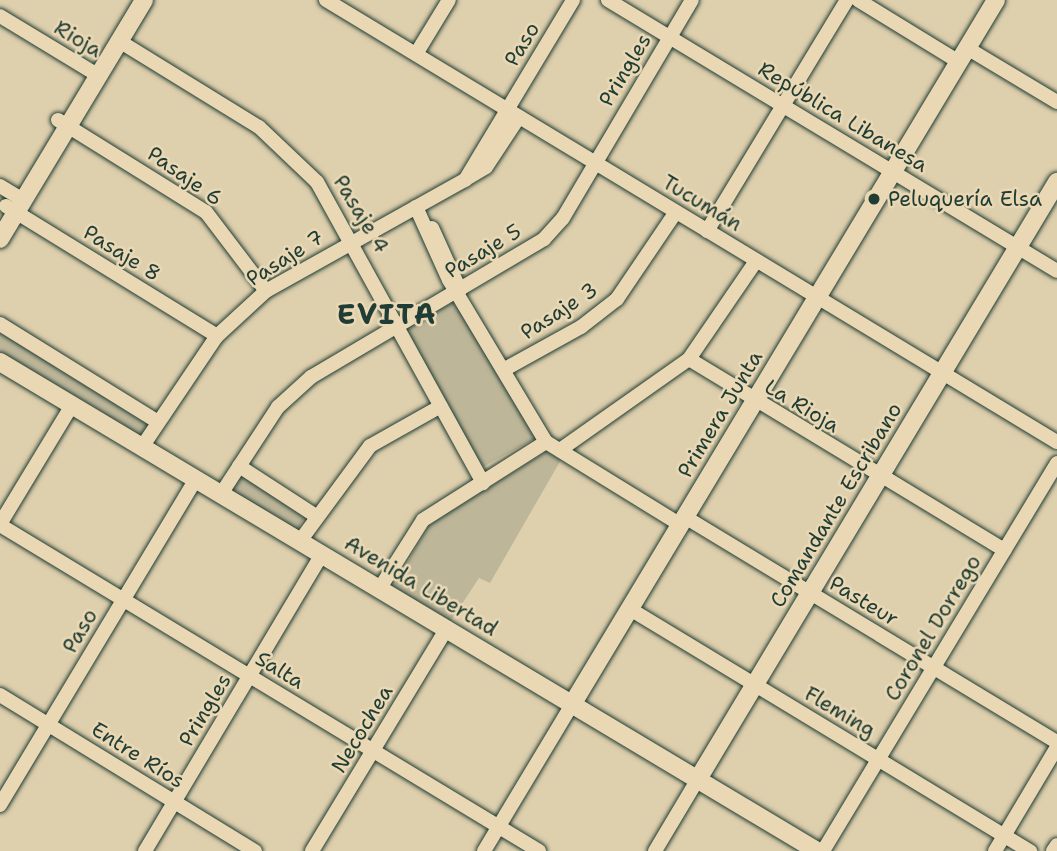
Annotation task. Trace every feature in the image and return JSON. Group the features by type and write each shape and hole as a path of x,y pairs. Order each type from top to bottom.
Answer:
{"main road":[{"path":"0,239 10,202 94,73 131,0"},
{"path":"94,73 119,41 144,0"},
{"name":"Primera Junta","path":"573,703 996,0"},
{"name":"Comandante Escribano","path":"698,779 1057,182"},
{"name":"Avenida Libertad","path":"0,362 817,851"}],"street":[{"name":"Tucumán","path":"326,0 1057,442"},
{"path":"416,54 449,0"},
{"name":"Paso","path":"513,113 573,0"},
{"name":"República Libanesa","path":"608,0 1057,271"},
{"name":"Pringles","path":"593,162 692,0"},
{"path":"707,231 847,0"},
{"path":"858,0 1057,102"},
{"name":"Rioja","path":"0,16 94,73"},
{"name":"Pasaje 4","path":"119,41 259,127 317,182 354,240 483,483"},
{"name":"Pasaje 7","path":"142,447 217,336 266,291 465,180 513,113"},
{"name":"Pasaje 6","path":"63,123 206,212 266,291"},
{"name":"Pasaje 5","path":"221,494 293,393 399,323 544,239 593,162"},
{"name":"Pasaje 8","path":"10,202 217,336"},
{"path":"380,588 423,520 546,442 460,290 449,280 416,207"},
{"name":"Pasaje 3","path":"505,369 580,327 617,299 676,212"},
{"path":"560,450 689,359 756,261"},
{"path":"0,324 158,422"},
{"name":"La Rioja","path":"689,359 754,402 1005,550"},
{"path":"0,525 72,405"},
{"path":"300,541 369,446 441,406"},
{"name":"Pasteur","path":"546,442 810,592 1057,745"},
{"name":"Coronel Dorrego","path":"823,851 1057,463"},
{"path":"239,466 316,516"},
{"name":"Paso","path":"0,805 196,479"},
{"name":"Salta","path":"0,525 539,851"},
{"name":"Pringles","path":"145,851 322,554"},
{"name":"Fleming","path":"630,609 1030,851"},
{"name":"Necochea","path":"312,851 447,628"},
{"name":"Entre Ríos","path":"0,695 255,851"},
{"name":"Primera Junta","path":"484,851 573,703"},
{"path":"995,851 1057,745"},
{"name":"Comandante Escribano","path":"655,851 698,779"},
{"path":"1054,851 1057,845"}],"shaded area":[{"path":"461,298 536,438 481,468 406,328"},
{"path":"0,330 151,424 140,442 0,357"},
{"path":"547,451 562,458 490,583 479,578 450,622 393,588 429,525"},
{"path":"240,475 306,514 296,531 231,491"}],"place":[{"name":"Peluquería Elsa","path":"874,199"}],"district":[{"name":"EVITA","path":"387,314"}]}
